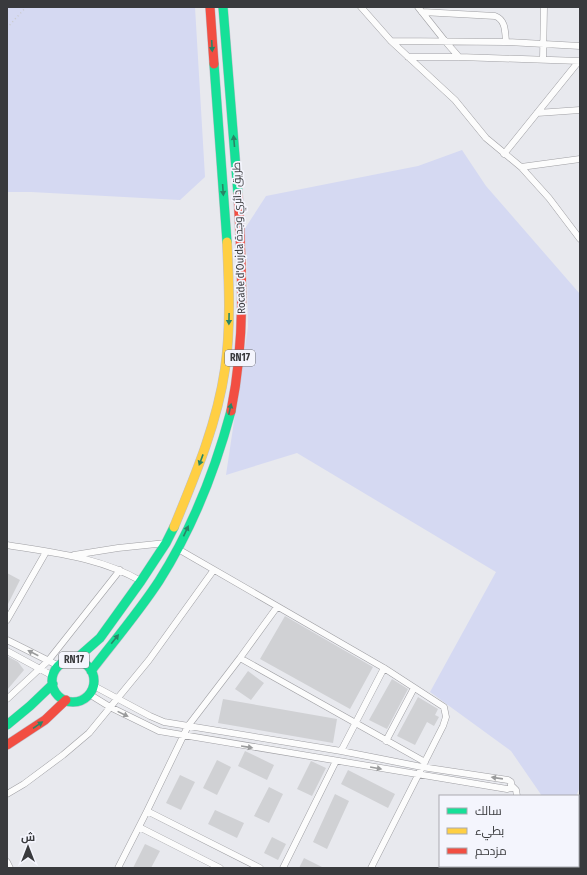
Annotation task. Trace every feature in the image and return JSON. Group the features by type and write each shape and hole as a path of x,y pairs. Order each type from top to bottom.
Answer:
{"highway":[{"name":"Rocade d'Oujda طريق دائري وجدة","path":"75,660 100,638 141,582 166,543 192,484 209,438 218,405 225,369 230,300 210,7"},
{"name":"Rocade d'Oujda طريق دائري وجدة","path":"91,670 154,589 178,549 198,505 219,450 229,417 235,387 242,334 242,260 223,7"},
{"name":"RN17","path":"7,725 30,706 53,680 58,666 69,660 84,663 91,670 94,678 94,686"},
{"path":"53,680 57,694 66,700 78,701 89,694 94,686"},
{"path":"7,745 45,720 66,700"}],"street":[{"path":"360,7 391,41 455,100 486,138 521,167 549,198 580,239"},
{"path":"542,59 544,7"},
{"path":"420,9 496,16 502,20 506,42"},
{"path":"420,9 445,41 460,57"},
{"path":"391,41 506,42 580,46"},
{"path":"408,57 460,57 579,61"},
{"path":"504,154 579,61"},
{"path":"537,113 580,110"},
{"path":"521,167 580,159"},
{"path":"68,556 118,548 166,543"},
{"path":"7,545 90,560 120,570 141,582"},
{"path":"178,549 213,571 384,668 444,707 446,717 443,726 371,868"},
{"path":"7,620 46,552"},
{"path":"7,699 48,661 120,570"},
{"path":"7,794 24,784 63,755 89,732 149,660 213,571"},
{"path":"118,868 148,811 188,726 240,658 276,607"},
{"path":"7,640 58,666"},
{"path":"7,651 40,670 53,680"},
{"path":"240,658 424,764"},
{"path":"340,751 384,668"},
{"path":"94,686 156,719 170,723 424,764 508,780 516,790 517,795"},
{"path":"386,741 414,688"},
{"path":"89,694 110,708 154,730 182,736 507,789 510,788 511,785"},
{"path":"283,868 336,761"},
{"path":"148,811 260,868"},
{"path":"139,827 220,868"},
{"path":"7,862 10,868"}],"path":[{"path":"7,28 26,7"}],"shaded area":[{"path":"7,7 195,7 205,177 180,200 7,192"},
{"path":"462,150 486,186 580,294 580,787 576,795 541,795 511,751 430,692 496,572 297,453 226,475 248,327 247,260 244,230 266,196 418,166"}],"building":[{"path":"7,573 20,580 7,606"},
{"path":"285,616 373,667 350,709 260,659"},
{"path":"7,656 18,662 24,670 7,690"},
{"path":"248,671 264,683 251,700 235,689"},
{"path":"392,679 408,689 387,729 369,720"},
{"path":"418,697 438,709 435,715 439,717 434,726 427,722 415,745 397,736"},
{"path":"223,699 337,719 333,743 218,723"},
{"path":"245,751 274,765 267,780 238,766"},
{"path":"217,760 231,767 217,795 203,788"},
{"path":"311,761 326,768 312,796 297,789"},
{"path":"348,770 395,794 388,808 341,784"},
{"path":"180,775 195,782 181,810 166,803"},
{"path":"269,787 283,794 269,823 254,816"},
{"path":"335,794 349,801 327,849 313,842"},
{"path":"215,810 244,823 237,838 208,824"},
{"path":"272,837 286,844 278,860 264,853"},
{"path":"145,844 160,851 151,868 133,868"},
{"path":"304,858 324,868 299,868"}],"traffic: fast":[{"path":"223,7 238,194"},
{"path":"214,64 227,242"},
{"path":"91,671 151,593 182,541 218,456 231,411"},
{"path":"75,660 100,638 141,581 166,543 174,527"},
{"path":"73,660 88,666 94,681 88,696 73,702 58,696 52,681 58,666 73,660"},
{"path":"7,725 53,684"}],"traffic: slow":[{"path":"174,527 190,489 211,430 217,410 225,369 229,322 227,242"}],"traffic: jam":[{"path":"210,7 214,64"},
{"path":"231,411 239,356 242,303 238,194"},
{"path":"7,745 45,720 66,700"}]}
